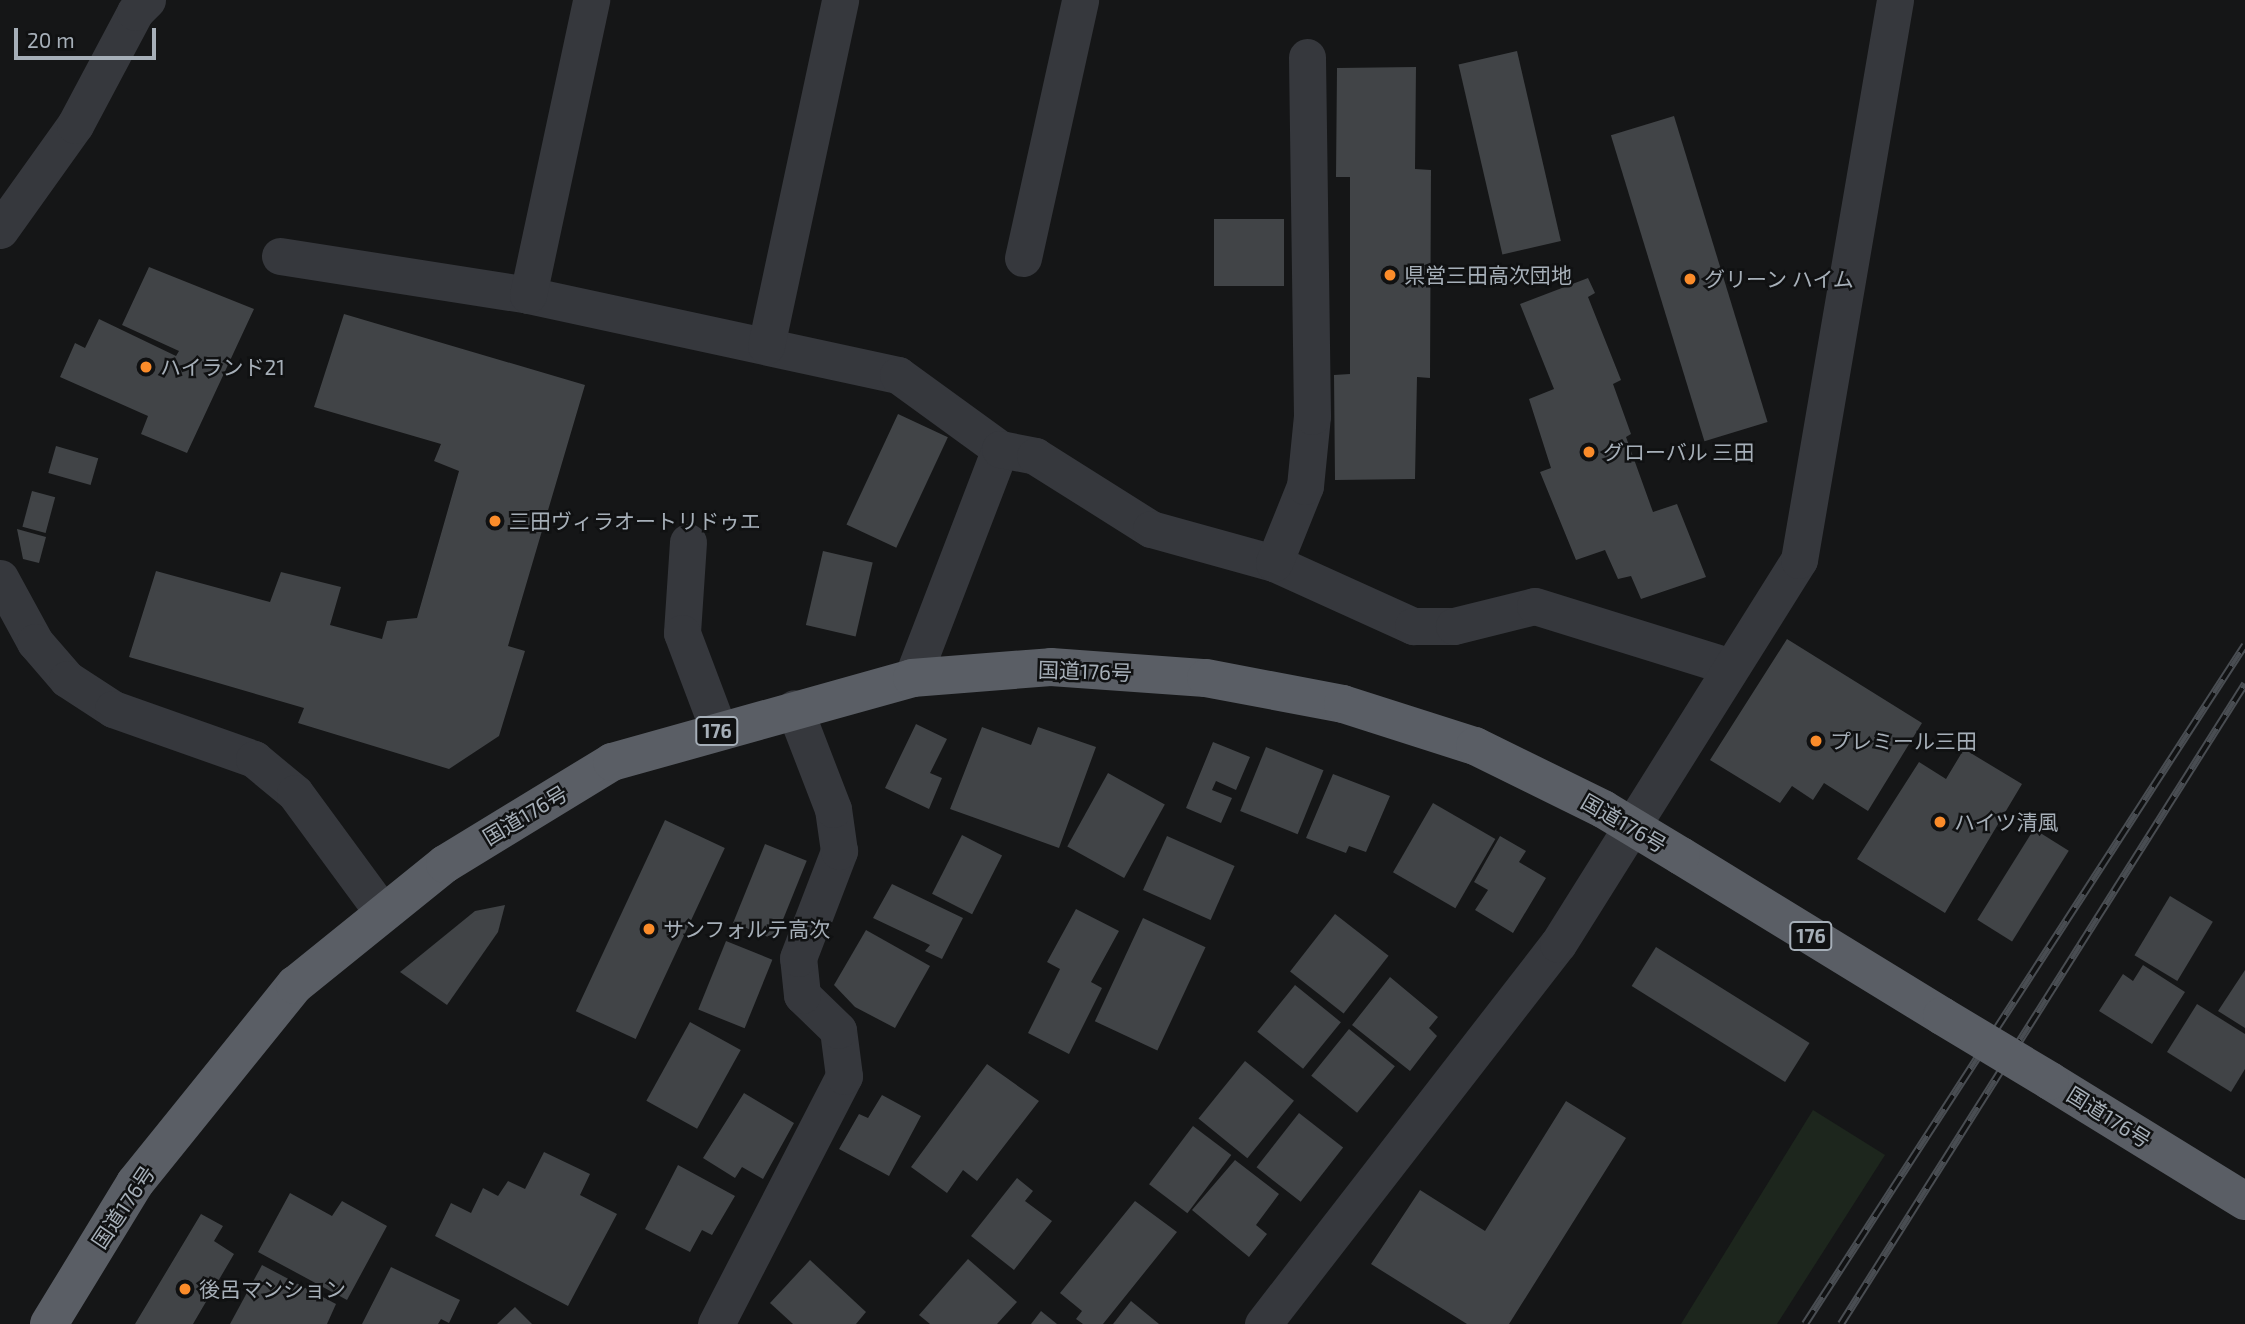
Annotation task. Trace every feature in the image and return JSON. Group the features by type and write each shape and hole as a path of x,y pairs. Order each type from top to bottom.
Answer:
{"highway":[{"name":"国道176号","path":"49,1324 135,1183 295,985 445,863 612,762 794,708 912,678 1051,667 1206,678 1343,704 1475,746 1603,809 2245,1201"}],"street":[{"path":"0,230 75,125 135,12 147,0"},
{"path":"528,295 591,0"},
{"path":"766,346 840,0"},
{"path":"1023,258 1080,0"},
{"path":"1263,1324 1558,944 1731,667 1767,617 1799,560 1891,2"},
{"path":"1274,563 1305,486 1312,416 1307,57"},
{"path":"279,256 528,295 898,375 1000,449 1035,456 1151,529 1274,563 1413,626 1454,626 1535,606 1731,667"},
{"path":"912,678 1000,449"},
{"path":"688,542 682,633 719,731"},
{"path":"0,578 35,642 67,679 113,709 254,759 295,793 383,914"},
{"path":"716,1324 844,1076 838,1030 802,995 798,958 839,851 834,809 794,708"}],"shaded area":[{"path":"1813,1110 1885,1155 1777,1324 1681,1324"}],"building":[{"path":"1517,51 1561,241 1502,254 1459,64"},
{"name":"県営三田高次団地","path":"1416,67 1415,169 1431,170 1430,378 1417,377 1415,479 1335,480 1334,375 1350,374 1350,177 1336,177 1337,68"},
{"name":"グリーン ハイム","path":"1674,116 1768,422 1704,441 1611,135"},
{"path":"1214,219 1284,219 1284,286 1214,286"},
{"name":"ハイランド21","path":"149,267 254,309 187,453 141,434 148,416 60,377 75,343 85,348 99,319 176,356 179,351 122,325"},
{"name":"グローバル 三田","path":"1588,278 1595,293 1588,297 1621,380 1613,384 1631,434 1626,437 1653,512 1677,504 1706,577 1641,599 1631,576 1618,579 1605,550 1576,560 1540,472 1551,468 1529,399 1554,389 1520,304"},
{"name":"三田ヴィラオートリドゥエ","path":"344,314 585,385 508,646 525,651 499,736 449,769 298,723 304,708 129,657 156,571 270,602 281,572 341,587 330,625 382,639 387,621 417,618 459,471 434,461 441,444 314,407"},
{"path":"898,414 948,437 896,548 846,525"},
{"path":"56,446 98,458 91,485 48,473"},
{"path":"32,491 55,497 46,533 22,527"},
{"path":"17,529 46,537 39,563 23,559"},
{"path":"823,551 873,562 856,637 806,625"},
{"name":"プレミール三田","path":"1787,639 1922,723 1868,811 1824,783 1813,800 1792,786 1780,803 1710,760"},
{"path":"916,724 947,739 930,773 942,778 929,809 885,788"},
{"path":"982,727 1031,745 1038,727 1096,747 1059,848 950,809"},
{"path":"1213,742 1250,757 1236,790 1216,781 1212,790 1232,798 1221,823 1186,808"},
{"path":"1266,747 1323,770 1298,834 1240,811"},
{"name":"ハイツ清風","path":"1964,749 2022,784 1945,913 1857,859 1919,762 1946,779"},
{"path":"1108,773 1165,805 1124,878 1067,846"},
{"path":"1333,774 1390,796 1366,852 1349,846 1346,853 1306,838"},
{"path":"1433,803 1495,839 1455,908 1393,872"},
{"name":"サンフォルテ高次","path":"665,820 725,848 636,1039 576,1011"},
{"path":"2034,829 2069,851 2012,941 1977,920"},
{"path":"962,835 1002,855 972,914 932,894"},
{"path":"1167,836 1235,866 1211,920 1143,890"},
{"path":"1500,836 1526,851 1519,862 1546,878 1513,933 1475,910 1488,890 1474,882"},
{"path":"765,844 807,861 775,940 733,923"},
{"path":"892,884 963,918 942,959 925,951 930,945 873,918"},
{"path":"2170,896 2213,922 2177,981 2134,955"},
{"path":"505,905 498,932 447,1005 400,972 475,911"},
{"path":"1076,909 1119,931 1091,982 1102,988 1069,1054 1028,1033 1060,969 1047,962"},
{"path":"1335,914 1389,956 1344,1013 1290,972"},
{"path":"1143,918 1206,947 1157,1050 1095,1021"},
{"path":"866,930 930,966 895,1028 855,1007 834,985"},
{"path":"726,941 772,960 745,1028 698,1010"},
{"path":"1656,947 1809,1043 1785,1082 1632,986"},
{"path":"2143,965 2185,992 2152,1044 2099,1011 2123,974 2133,981"},
{"path":"2245,970 2245,1028 2218,1011"},
{"path":"1390,977 1438,1017 1429,1028 1437,1036 1410,1071 1352,1025"},
{"path":"1295,985 1341,1022 1303,1069 1257,1032"},
{"path":"2197,1004 2245,1034 2245,1069 2231,1092 2167,1052"},
{"path":"690,1022 741,1050 697,1129 646,1101"},
{"path":"1349,1029 1395,1066 1357,1113 1311,1076"},
{"path":"1245,1061 1294,1101 1247,1158 1198,1119"},
{"path":"987,1064 1039,1101 977,1181 963,1170 947,1193 911,1167"},
{"path":"744,1093 794,1123 763,1179 742,1167 735,1178 703,1158"},
{"path":"882,1095 921,1116 889,1176 839,1149 859,1114 868,1118"},
{"path":"1566,1101 1626,1138 1509,1324 1467,1324 1371,1264 1420,1190 1485,1231"},
{"path":"1299,1113 1343,1147 1301,1202 1257,1167"},
{"path":"1193,1126 1231,1155 1187,1213 1149,1184"},
{"path":"544,1152 590,1174 580,1195 617,1214 568,1306 435,1236 451,1203 471,1213 483,1188 498,1196 508,1181 525,1189"},
{"path":"1235,1160 1279,1194 1256,1225 1267,1234 1249,1257 1192,1210"},
{"path":"678,1165 735,1196 712,1235 702,1230 690,1252 645,1229"},
{"path":"1017,1178 1033,1191 1025,1201 1052,1221 1014,1270 971,1236"},
{"path":"290,1193 332,1216 342,1201 387,1226 347,1300 258,1252"},
{"path":"1135,1201 1177,1232 1103,1324 1083,1324 1076,1319 1082,1311 1060,1293"},
{"name":"後呂マンション","path":"201,1214 223,1226 214,1241 234,1254 193,1324 135,1324"},
{"path":"968,1259 1017,1302 997,1324 930,1324 919,1315"},
{"path":"810,1260 866,1312 856,1324 793,1324 770,1303"},
{"path":"262,1265 336,1304 327,1324 230,1324"},
{"name":"後呂マンション","path":"391,1267 460,1300 449,1323 441,1319 438,1324 362,1324"},
{"path":"1131,1301 1159,1324 1113,1324"},
{"path":"515,1307 532,1324 497,1324"},
{"path":"1041,1311 1057,1324 1031,1324"}],"railway":[{"path":"1805,1324 2245,645"},
{"path":"1841,1324 2245,684"}],"place":[{"name":"県営三田高次団地","path":"1390,275"},
{"name":"グリーン ハイム","path":"1690,279"},
{"name":"ハイランド21","path":"146,367"},
{"name":"グローバル 三田","path":"1589,452"},
{"name":"三田ヴィラオートリドゥエ","path":"495,521"},
{"name":"プレミール三田","path":"1816,741"},
{"name":"ハイツ清風","path":"1940,822"},
{"name":"サンフォルテ高次","path":"649,929"},
{"name":"後呂マンション","path":"185,1289"}]}
